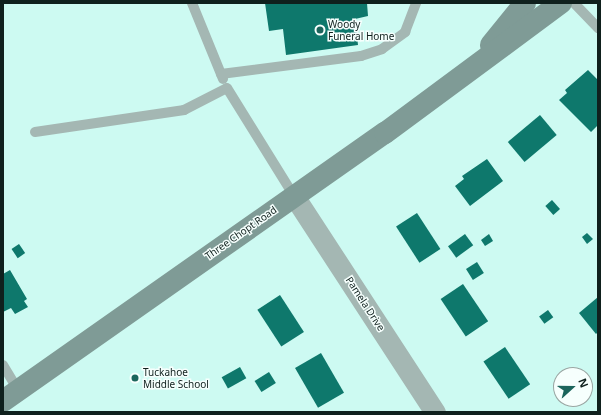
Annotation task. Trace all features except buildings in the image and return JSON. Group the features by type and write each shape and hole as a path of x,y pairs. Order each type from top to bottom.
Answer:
{"main road":[{"name":"Three Chopt Road","path":"477,63 525,3"},
{"name":"Three Chopt Road","path":"11,395 385,133 477,63 561,3"}],"street":[{"name":"Pamela Drive","path":"294,196 435,412"}],"lane":[{"path":"192,3 227,88 294,196"},
{"path":"221,74 361,56 382,49 405,32 416,3"},
{"path":"574,3 598,28"},
{"path":"35,132 184,110 227,88"},
{"path":"3,365 11,395"}],"place":[{"name":"Woody Funeral Home","path":"320,30"},
{"name":"Tuckahoe Middle School","path":"135,378"}]}
